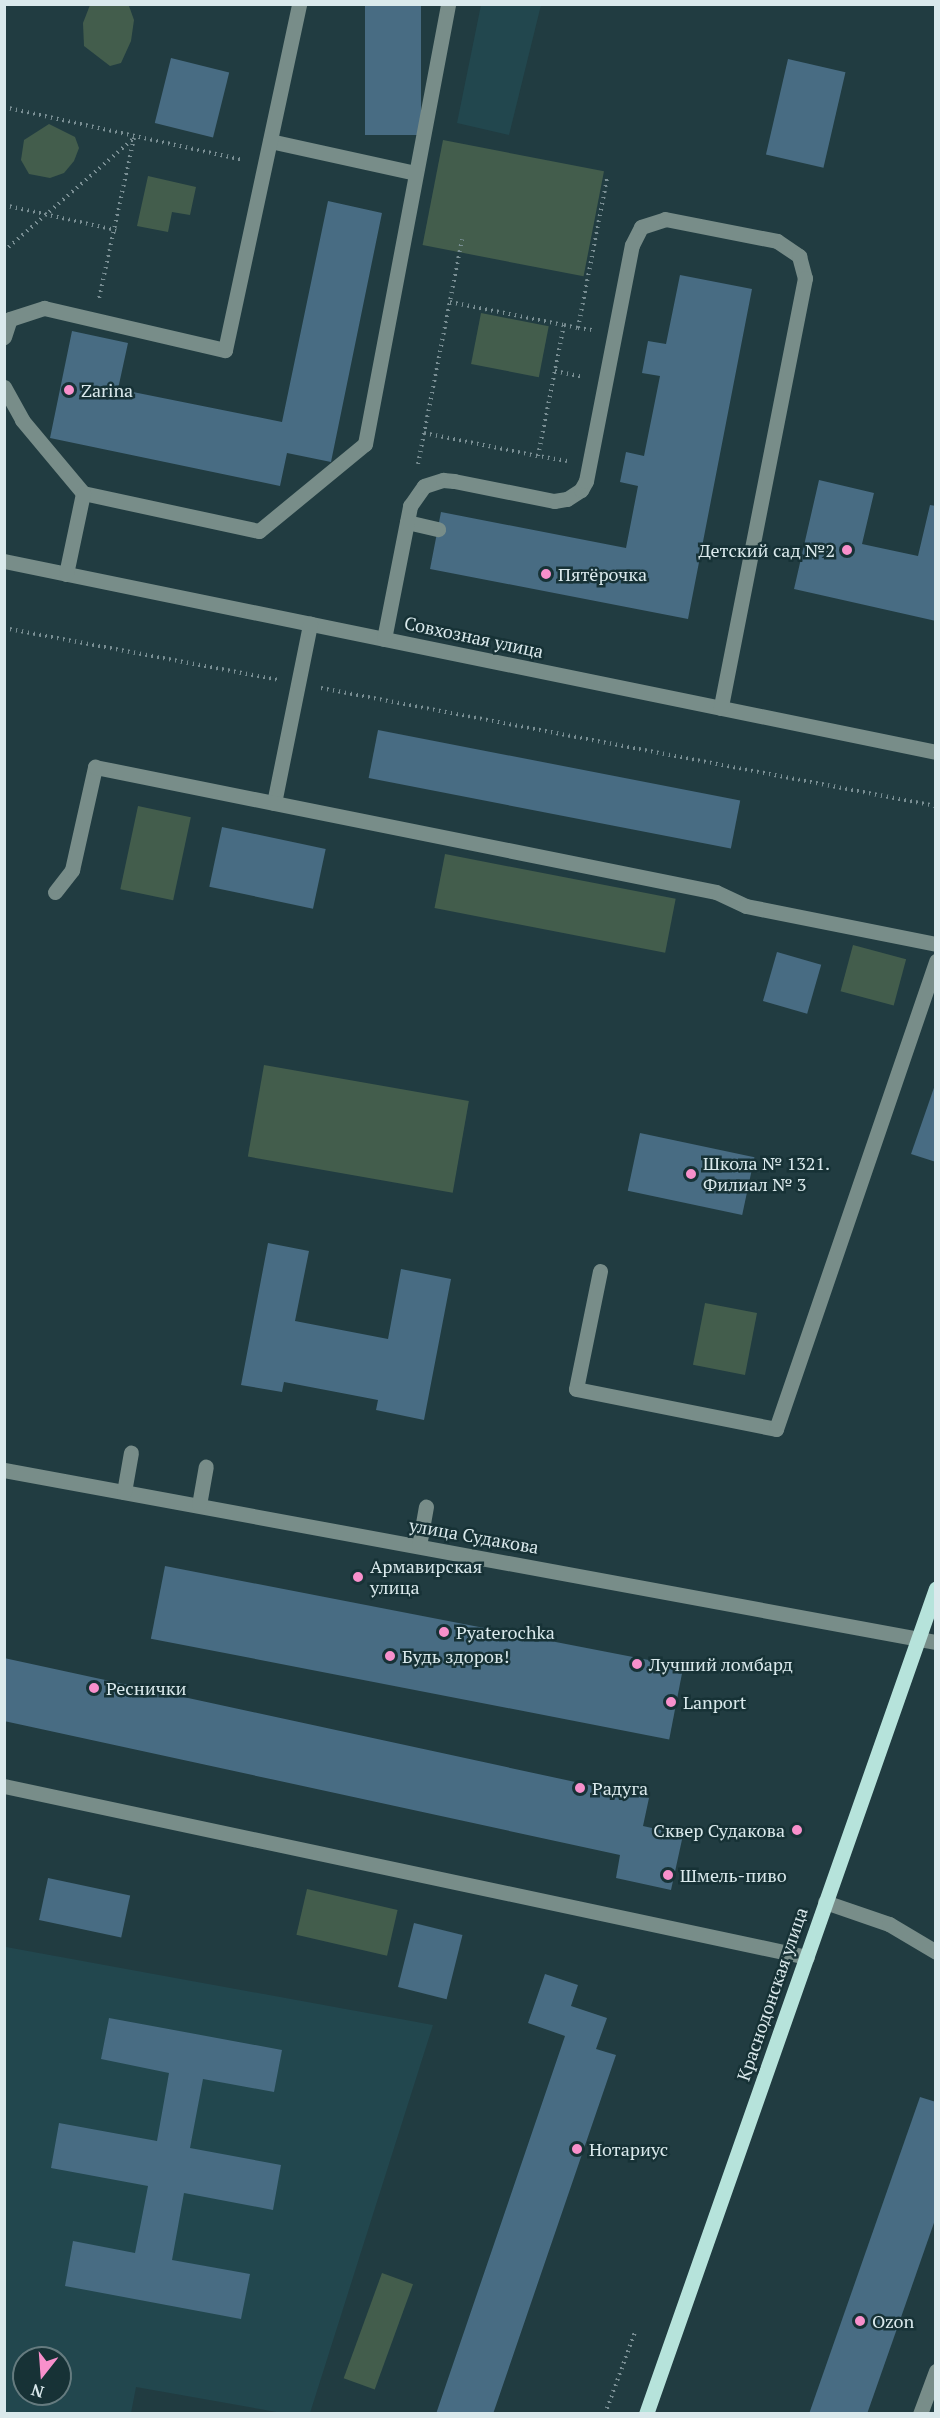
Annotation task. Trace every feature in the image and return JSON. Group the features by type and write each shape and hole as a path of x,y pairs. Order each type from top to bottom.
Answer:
{"main road":[{"name":"Краснодонская улица","path":"646,2414 807,1957 916,1636 936,1588"}],"street":[{"path":"4,337 10,319 44,308 225,350 299,4"},
{"path":"4,387 22,420 83,493 260,531 365,444 448,4"},
{"path":"270,141 416,173"},
{"path":"384,639 410,506 424,486 442,480 554,501 567,499 580,490 589,466 632,244 648,222 665,219 777,241 798,256 805,278 721,708"},
{"path":"66,574 83,493"},
{"path":"407,522 438,529"},
{"name":"Совхозная улица","path":"4,561 936,752"},
{"path":"274,803 310,624"},
{"path":"55,892 72,870 95,767 716,892 746,906 936,944"},
{"path":"600,1271 576,1389 776,1429 936,961"},
{"path":"124,1492 131,1453"},
{"path":"199,1505 206,1467"},
{"name":"улица Судакова","path":"4,1470 916,1636 936,1642"},
{"path":"419,1546 426,1507"},
{"path":"4,1785 807,1957"},
{"path":"825,1902 889,1924 936,1952"},
{"path":"920,2414 936,2371"}],"path":[{"path":"4,107 134,138 265,165"},
{"path":"4,251 134,138"},
{"path":"93,320 116,230 134,138"},
{"path":"450,302 578,327 607,179"},
{"path":"4,205 116,230"},
{"path":"410,506 462,239"},
{"path":"538,456 564,325"},
{"path":"555,371 605,381"},
{"path":"424,434 589,466"},
{"path":"4,628 936,806"},
{"path":"604,2414 635,2332"}],"shaded area":[{"path":"481,5 541,5 509,135 457,123"},
{"path":"6,1947 433,2025 310,2413 282,2413 136,2387 131,2413 5,2414"}],"green space":[{"path":"90,5 129,6 134,20 131,41 121,63 110,66 84,46 83,23"},
{"path":"49,124 75,137 79,148 74,161 64,173 50,178 29,174 21,160 24,140"},
{"path":"443,140 604,171 584,276 423,245"},
{"path":"148,176 196,187 190,215 172,212 168,232 137,226"},
{"path":"481,313 549,326 539,377 471,364"},
{"path":"138,806 191,817 173,900 120,889"},
{"path":"445,854 676,899 665,953 435,908"},
{"path":"853,945 906,959 894,1006 841,991"},
{"path":"264,1065 469,1101 453,1193 248,1157"},
{"path":"705,1303 757,1313 745,1375 693,1365"},
{"path":"307,1889 398,1910 387,1956 296,1935"},
{"path":"382,2273 413,2284 375,2390 344,2378"}],"building":[{"path":"365,4 421,4 421,135 365,135"},
{"path":"171,58 229,73 213,138 155,123"},
{"path":"788,59 845,72 823,168 766,154"},
{"path":"328,201 382,213 331,462 287,453 280,486 50,438 72,331 128,343 118,389 282,422"},
{"path":"680,275 752,289 688,619 430,569 441,512 626,548 638,486 620,482 626,452 644,456 660,376 642,373 648,341 666,344"},
{"name":"Детский сад №2","path":"819,480 874,493 862,544 918,556 930,505 936,506 936,621 794,589"},
{"path":"378,730 740,800 731,849 369,778"},
{"path":"222,827 326,849 313,909 209,887"},
{"path":"777,952 821,965 807,1014 763,1001"},
{"path":"936,1082 936,1162 911,1154"},
{"name":"Школа № 1321. Филиал № 3","path":"640,1133 754,1157 742,1215 628,1191"},
{"path":"268,1243 309,1251 295,1321 388,1339 401,1269 451,1279 424,1420 376,1410 378,1400 284,1382 282,1392 241,1385"},
{"path":"165,1566 683,1667 669,1739 151,1639"},
{"path":"4,1658 649,1798 643,1826 683,1835 671,1890 616,1878 620,1855 4,1721"},
{"path":"48,1878 130,1895 121,1938 39,1920"},
{"path":"414,1923 463,1935 447,1999 398,1987"},
{"path":"545,1974 578,1985 571,2006 607,2018 596,2049 616,2055 493,2414 436,2414 565,2036 528,2023"},
{"path":"109,2018 282,2050 274,2092 203,2079 190,2148 281,2165 273,2210 184,2193 172,2260 250,2274 241,2319 65,2286 73,2241 135,2253 148,2186 51,2168 59,2123 157,2141 169,2073 101,2059"},
{"path":"920,2097 936,2102 936,2217 906,2303 867,2414 809,2414"}],"place":[{"name":"Zarina","path":"69,390"},
{"name":"Детский сад №2","path":"847,550"},
{"name":"Пятёрочка","path":"546,574"},
{"name":"Школа № 1321. Филиал № 3","path":"691,1174"},
{"name":"Армавирская улица","path":"358,1577"},
{"name":"Pyaterochka","path":"444,1632"},
{"name":"Будь здоров!","path":"390,1656"},
{"name":"Лучший ломбард","path":"637,1664"},
{"name":"Реснички","path":"94,1688"},
{"name":"Lanport","path":"671,1702"},
{"name":"Радуга","path":"580,1788"},
{"name":"Сквер Судакова","path":"797,1830"},
{"name":"Шмель-пиво","path":"668,1875"},
{"name":"Нотариус","path":"577,2149"},
{"name":"Ozon","path":"860,2321"}]}
